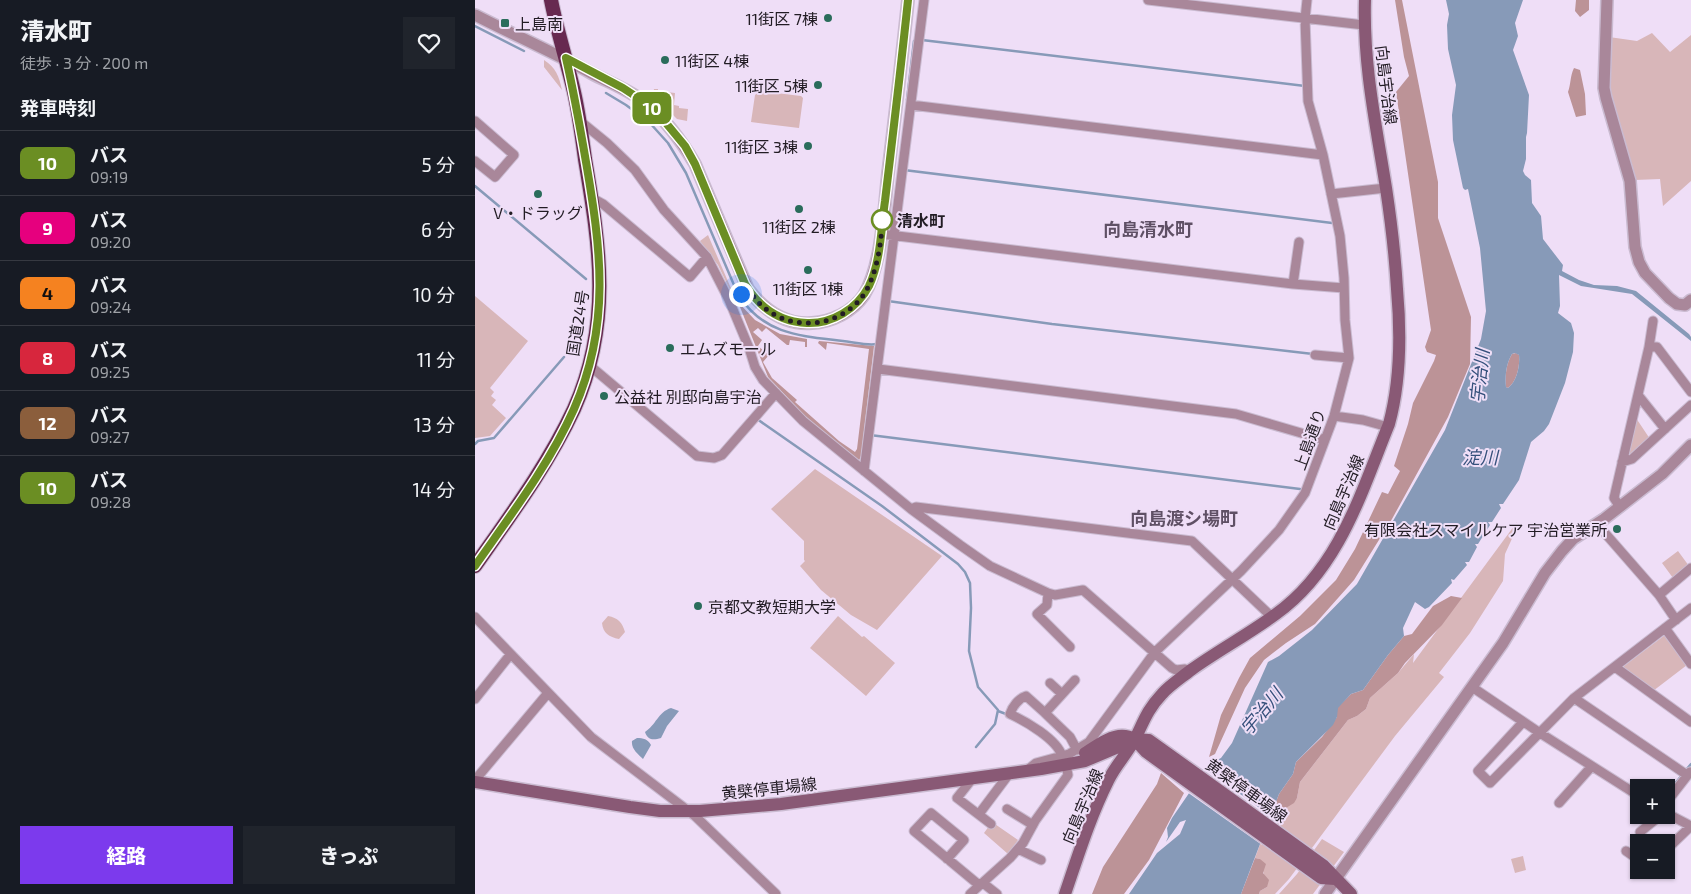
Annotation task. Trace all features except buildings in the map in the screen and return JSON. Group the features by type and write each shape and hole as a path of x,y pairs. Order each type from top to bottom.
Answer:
{"highway":[{"name":"国道24号","path":"475,566 551,453 574,408 589,365 599,319 600,260 593,198 566,58 551,0"},
{"name":"国道24号","path":"560,0 565,25 566,58"}],"main road":[{"name":"向島宇治線","path":"1065,894 1091,818 1109,778 1117,765 1142,743 1147,712 1170,686 1218,651 1272,617 1304,589 1333,552 1350,518 1388,427 1393,410 1398,374 1400,324 1386,188 1367,70 1364,25 1365,0"},
{"name":"黄檗停車場線","path":"475,781 621,806 660,811 688,811 781,804 1009,774 1064,760 1115,737 1125,736 1142,743 1321,878 1329,876 1351,894"},
{"name":"黄檗停車場線","path":"1064,760 1085,761 1105,752 1142,743"},
{"path":"1105,752 1113,756 1117,765"}],"street":[{"path":"865,471 887,301 890,235 908,0"},
{"path":"579,121 607,143 635,170 664,210 707,257 738,295 758,302 779,317 792,321 814,323 835,318 848,310 862,297 869,286 890,235 903,170 924,0"},
{"path":"1148,0 1364,25"},
{"name":"上島通り","path":"1064,760 1089,742 1155,652 1232,580 1279,530 1305,492 1334,416 1349,358 1345,320 1345,288 1339,236 1331,194 1323,155 1308,101 1305,19 1307,0"},
{"path":"1607,0 1606,98 1630,181 1635,247 1639,262 1645,273 1677,304 1685,305 1691,300"},
{"path":"475,15 566,58 623,88 649,105 685,146 695,164 738,295 755,367 763,380 803,421 911,509 990,566 1055,595 1083,590 1172,668 1176,670 1185,669 1188,673"},
{"path":"911,105 1323,155"},
{"path":"475,122 514,155 495,177 475,161"},
{"path":"1331,194 1386,188"},
{"path":"593,198 603,204 690,277 707,257"},
{"path":"890,235 1293,284 1345,288"},
{"path":"1293,284 1299,242"},
{"path":"1620,507 1614,498 1649,347 1653,321"},
{"path":"1649,347 1657,347 1691,392"},
{"path":"1315,355 1349,358"},
{"path":"589,365 697,456 714,458 723,455 776,393"},
{"path":"878,368 1236,414 1325,440"},
{"path":"1638,395 1665,429"},
{"path":"1622,462 1632,459 1691,405"},
{"path":"1334,416 1363,420 1388,427"},
{"path":"1325,894 1329,876 1472,687 1503,643 1551,565 1573,539 1597,524 1662,474 1691,445"},
{"path":"911,509 916,507 1192,541 1272,617"},
{"path":"1597,524 1659,595 1676,620"},
{"path":"1659,595 1691,568"},
{"path":"1048,593 1047,605 1037,614 1071,647"},
{"path":"1523,722 1478,770 1490,783 1574,698 1691,608"},
{"path":"475,617 591,737 695,816 776,894"},
{"path":"1665,628 1691,664"},
{"path":"475,699 510,655"},
{"path":"1615,667 1691,722"},
{"path":"1045,713 1075,680"},
{"path":"1050,683 1062,694"},
{"path":"1472,687 1630,790"},
{"path":"475,781 548,693"},
{"path":"969,894 978,883 1011,858 1031,824 1069,775 1061,752 1051,741 1021,719 1009,714 1012,709 1022,697 1026,696 1070,736 1077,750"},
{"path":"1574,698 1686,773 1675,790"},
{"path":"1559,802 1592,766"},
{"path":"979,814 1009,774"},
{"path":"972,779 957,798 991,824"},
{"path":"1007,809 1031,824"},
{"path":"947,858 964,840 931,812 914,831 947,858 978,883 997,894"},
{"path":"1675,818 1691,826 1675,841"},
{"path":"1640,832 1650,824"},
{"path":"1018,849 1041,860"},
{"path":"1626,851 1630,854"}],"shaded area":[{"path":"1395,0 1402,0 1438,182 1438,218 1471,317 1470,364 1448,417 1392,519 1354,580 1315,624 1264,660 1245,688 1215,754 1209,757 1221,715 1250,658 1300,616 1336,580 1355,549 1382,492 1388,494 1400,471 1394,466 1413,403 1436,355 1427,352 1425,347 1431,330 1396,92 1409,76"},
{"path":"1576,0 1589,0 1589,10 1580,17 1575,11"},
{"path":"1652,33 1670,52 1691,35 1691,181 1663,206 1660,179 1635,180 1608,88 1609,37 1637,41"},
{"path":"544,60 556,73 562,90 544,67"},
{"path":"1574,68 1580,70 1585,94 1586,115 1576,117 1568,92"},
{"path":"654,89 675,93 674,105 679,106 679,108 688,109 687,121 677,119 653,95"},
{"path":"760,91 801,96 803,98 799,128 751,122 755,95"},
{"path":"708,235 733,293 718,265 700,241"},
{"path":"475,296 528,341 490,388 494,392 491,396 496,400 492,405 506,418 490,436 475,438"},
{"path":"738,302 755,320 780,334 807,339 807,347 805,347 805,342 790,340 789,345 787,345 766,328 762,332 758,328 753,332 762,340 758,346 769,355 763,362 772,378 797,400 795,402 839,441 855,452 857,449 869,349 827,343 826,350 818,343 819,341 874,346 861,456 858,463 805,416 768,377"},
{"path":"1516,353 1519,355 1519,364 1516,377 1508,388 1506,387 1507,366 1512,354"},
{"path":"1636,418 1650,439 1631,456 1627,453"},
{"path":"815,469 942,556 877,630 851,615 821,590 800,566 805,561 804,541 771,509"},
{"path":"1517,522 1515,532 1505,554 1503,581 1470,633 1439,673 1444,677 1395,736 1289,879 1275,894 1259,894 1260,891 1267,887 1260,859 1255,858 1274,807 1281,811 1297,798 1300,782 1348,720 1366,709 1370,698 1398,673 1414,654 1413,663"},
{"path":"1678,551 1689,566 1673,578 1662,563"},
{"path":"1451,596 1462,598 1442,625 1405,663 1398,673 1370,698 1366,709 1348,720 1300,782 1297,798 1294,803 1281,811 1274,807 1279,794 1293,774 1296,762 1322,737 1337,717 1337,708 1351,694 1363,690 1388,655 1404,636 1412,634 1433,606"},
{"path":"608,616 617,619 625,632 619,639 609,636 605,632 602,623"},
{"path":"838,616 895,663 866,696 810,648"},
{"path":"1665,635 1687,665 1653,691 1624,670 1624,666"},
{"path":"1161,773 1184,793 1149,860 1124,894 1092,894 1103,867 1157,784"},
{"path":"992,822 1018,840 1008,854 984,833"},
{"path":"1322,839 1344,852 1313,894 1279,894 1297,874"},
{"path":"1523,856 1526,870 1515,873 1511,859"},
{"path":"1255,858 1260,859 1266,864 1263,873 1269,880 1267,887 1260,891 1259,894 1241,894"}],"water":[{"name":"淀川","path":"1446,0 1523,0 1515,23 1518,36 1513,50 1529,95 1526,159 1523,171 1531,180 1532,203 1541,216 1543,239 1563,265 1562,271 1594,285 1617,286 1636,291 1689,334 1691,341 1632,294 1581,286 1559,275 1560,306 1558,313 1571,323 1574,333 1573,352 1565,383 1549,424 1531,442 1519,480 1503,504 1499,504 1501,508 1492,522 1488,522 1490,525 1478,544 1475,544 1477,547 1469,562 1465,562 1467,565 1454,580 1451,579 1452,583 1429,607 1425,609 1415,602 1403,628 1404,636 1363,690 1351,694 1338,708 1337,717 1333,725 1296,762 1293,774 1279,794 1241,894 1129,894 1157,853 1180,834 1186,820 1180,822 1166,842 1168,837 1167,828 1172,818 1209,764 1221,758 1232,743 1268,662 1279,656 1312,630 1357,584 1445,430 1481,339 1486,311 1480,248 1468,189 1465,190 1463,188 1453,140 1452,115 1456,85 1448,49 1447,25 1449,14","holes":["1512,354 1519,355 1517,373 1514,381 1508,388 1506,387 1508,362"]},
{"path":"671,708 679,711 667,726 661,738 654,739 646,735 645,732 663,712"},
{"path":"637,738 645,739 651,745 643,759 633,746 632,741"}],"pier":[{"path":"1204,768 1272,817 1262,845 1187,792"}],"waterway":[{"path":"475,26 524,51"},
{"path":"922,40 1305,86"},
{"path":"907,100 914,41"},
{"path":"606,93 649,122 668,143 686,173 737,292"},
{"path":"904,170 1332,223"},
{"path":"475,186 586,279"},
{"path":"740,297 750,310 761,319 786,331 799,335 877,344"},
{"path":"888,301 1052,324 1313,354"},
{"path":"475,444 478,441 494,438 564,357"},
{"path":"757,419 882,506 958,564 965,572 970,583 969,651 978,687 998,710 995,724 976,747"},
{"path":"870,435 1300,489"},
{"path":"998,711 1006,714"},
{"path":"1686,770 1691,764"},
{"path":"1675,784 1682,775"}],"bus line":[{"name":"10","path":"475,566 551,453 574,408 593,352 599,319 600,260 594,208 575,94 566,58 623,88 649,105 685,146 695,164 745,284 758,302 779,317 807,323 821,322 835,318 848,310 862,297 869,286 875,270 881,234 908,0"}],"place":[{"name":"11街区 7棟","path":"828,18"},
{"name":"上島南","path":"505,23"},
{"name":"11街区 4棟","path":"665,60"},
{"name":"11街区 5棟","path":"818,85"},
{"name":"11街区 3棟","path":"808,146"},
{"name":"V・ドラッグ","path":"538,194"},
{"name":"11街区 2棟","path":"799,209"},
{"name":"清水町","path":"882,220"},
{"name":"11街区 1棟","path":"808,270"},
{"name":"エムズモール","path":"670,348"},
{"name":"公益社 別邸向島宇治","path":"604,396"},
{"name":"有限会社スマイルケア 宇治営業所","path":"1617,529"},
{"name":"京都文教短期大学","path":"698,606"}],"district":[{"name":"向島清水町","path":"1148,229"},
{"name":"向島渡シ場町","path":"1184,518"}],"route":[{"path":"741,294 748,289 767,310 779,317 792,321 814,323 835,318 848,310 862,297 869,286 875,270 882,220"}],"water label":[{"name":"宇治川","path":"1479,376"},
{"name":"宇治川","path":"1261,711"}]}
